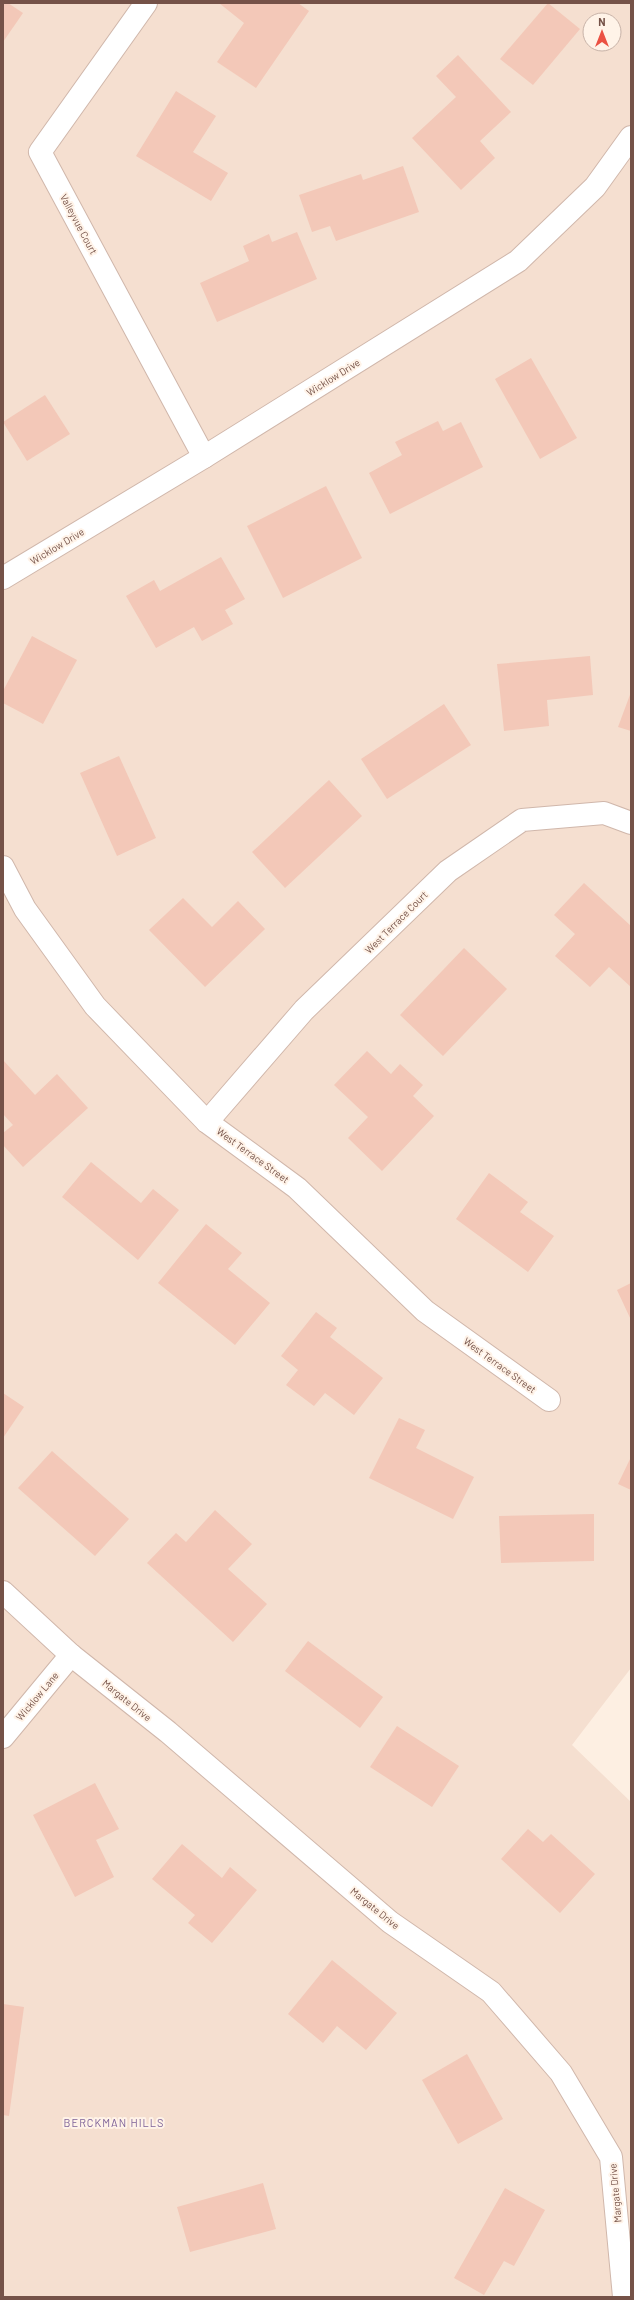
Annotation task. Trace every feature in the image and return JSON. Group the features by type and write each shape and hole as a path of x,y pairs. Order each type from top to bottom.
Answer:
{"street":[{"name":"Valleyvue Court","path":"146,3 40,152 204,457"},
{"name":"Wicklow Drive","path":"3,578 204,457 518,261 595,187 631,137"},
{"name":"West Terrace Court","path":"207,1122 304,1010 448,870 522,820 604,813 631,823"},
{"name":"West Terrace Street","path":"3,867 25,909 95,1006 207,1122 297,1188 425,1311 549,1400"},
{"name":"Margate Drive","path":"3,1592 72,1655 168,1732 390,1922 496,1997 561,2073 611,2157 624,2297"},
{"name":"Wicklow Lane","path":"3,1737 72,1655"}],"shaded area":[{"path":"3,3 631,3 631,1668 572,1745 631,1802 631,2297 3,2297"}],"building":[{"path":"3,3 8,3 23,13 3,42"},
{"path":"219,3 298,3 309,11 256,88 217,62 244,23"},
{"path":"548,3 580,29 533,85 500,59"},
{"path":"458,55 511,112 480,141 495,158 461,190 412,138 456,97 436,76"},
{"path":"176,91 216,116 193,152 228,173 211,201 136,156"},
{"path":"403,166 419,212 336,241 330,226 312,232 299,195 361,174 363,180"},
{"path":"297,232 317,279 217,322 200,283 249,261 243,246 269,234 272,242"},
{"path":"531,358 577,438 540,459 495,379"},
{"path":"45,395 70,434 27,461 3,422"},
{"path":"438,421 443,431 461,422 483,467 390,514 369,473 402,455 395,442"},
{"path":"326,486 362,558 283,598 247,526"},
{"path":"221,557 245,599 225,610 233,624 202,641 194,627 156,648 126,596 154,580 160,591"},
{"path":"32,636 77,660 43,724 3,703 3,691"},
{"path":"590,656 593,695 547,700 549,726 504,731 497,664"},
{"path":"631,692 631,731 618,727"},
{"path":"444,704 471,745 387,799 361,759"},
{"path":"119,756 156,838 117,856 80,773"},
{"path":"329,780 362,816 285,888 252,852"},
{"path":"584,883 631,926 631,987 609,967 590,987 555,956 575,934 554,915"},
{"path":"183,898 212,927 238,901 265,929 205,987 149,930"},
{"path":"464,948 507,989 443,1056 400,1015"},
{"path":"367,1051 391,1074 400,1064 423,1085 413,1096 434,1116 382,1171 348,1138 368,1117 334,1085"},
{"path":"3,1060 35,1095 57,1074 88,1108 23,1167 3,1145 3,1133 13,1125 3,1114"},
{"path":"91,1162 141,1203 153,1189 179,1210 138,1260 62,1197"},
{"path":"489,1173 528,1202 520,1212 554,1236 528,1272 456,1219"},
{"path":"206,1224 242,1253 228,1269 270,1303 235,1345 158,1283"},
{"path":"631,1283 631,1320 617,1290"},
{"path":"316,1312 337,1328 330,1337 383,1378 354,1415 325,1393 314,1406 286,1385 298,1370 281,1356"},
{"path":"3,1393 24,1407 3,1438"},
{"path":"399,1418 425,1430 416,1448 474,1477 453,1519 369,1478"},
{"path":"52,1451 129,1519 95,1556 18,1488"},
{"path":"631,1457 631,1490 618,1484"},
{"path":"215,1510 252,1544 228,1569 267,1604 233,1642 147,1563 176,1533 186,1542"},
{"path":"594,1514 594,1561 501,1563 499,1516"},
{"path":"308,1641 383,1697 360,1728 285,1671"},
{"path":"397,1726 459,1766 432,1807 370,1767"},
{"path":"95,1783 119,1829 96,1840 114,1877 75,1897 33,1815"},
{"path":"528,1829 543,1842 551,1834 595,1874 560,1913 501,1859"},
{"path":"182,1844 222,1878 230,1867 257,1890 212,1943 188,1923 195,1915 152,1879"},
{"path":"332,1960 397,2013 366,2050 337,2026 323,2043 288,2014"},
{"path":"3,2004 24,2007 9,2116 3,2115"},
{"path":"467,2054 503,2119 458,2144 422,2080"},
{"path":"263,2183 276,2229 190,2252 177,2207"},
{"path":"505,2188 545,2210 514,2266 504,2261 484,2295 454,2278"}],"district":[{"name":"BERCKMAN HILLS","path":"114,2122"}]}
